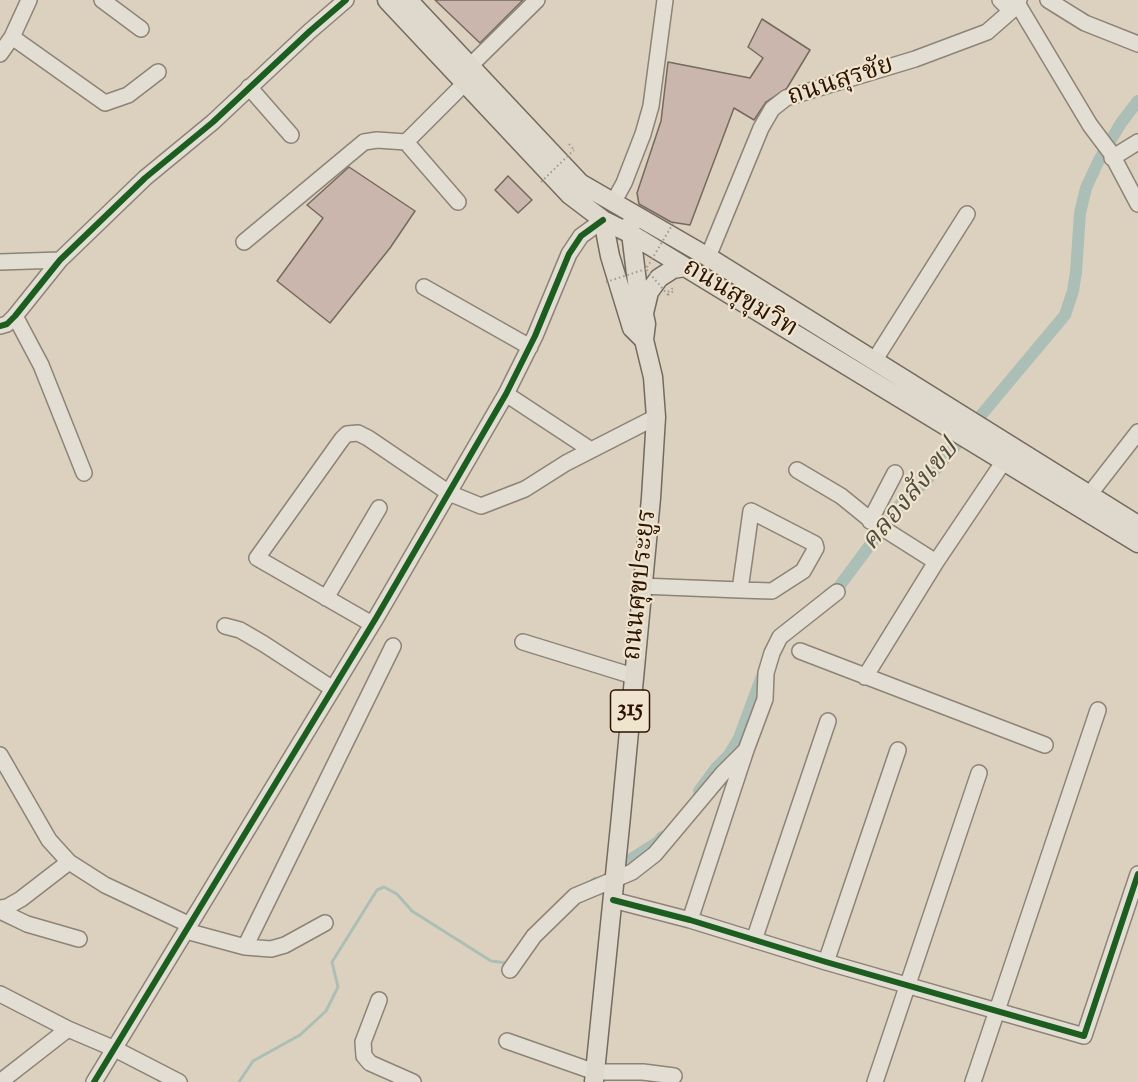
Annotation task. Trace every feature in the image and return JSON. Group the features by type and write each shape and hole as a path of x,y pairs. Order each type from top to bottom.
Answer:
{"main road":[{"name":"ถนนสุขุมวิท","path":"387,0 580,183 708,257 874,362 963,426"},
{"name":"ถนนสุขุมวิท","path":"408,0 570,195 603,220 963,426 1081,499 1138,543"},
{"path":"603,220 621,207"},
{"name":"ถนนศุขประยูร","path":"594,1077 651,498 656,417 653,377 644,340 646,324 636,282 631,234 621,207"},
{"name":"ถนนศุขประยูร","path":"603,220 610,256 632,328 644,340"},
{"path":"644,314 649,292 659,278 665,272 685,267"},
{"name":"ถนนสุขุมวิท","path":"982,438 1004,461 1138,525"}],"street":[{"path":"0,54 12,37 29,0"},
{"path":"102,0 141,29"},
{"path":"0,326 7,324 15,316 60,260 145,178 213,122 346,0"},
{"path":"406,142 537,0"},
{"path":"621,207 624,183 651,106 664,0"},
{"path":"1048,0 1085,23 1138,44"},
{"path":"1012,4 1112,155 1138,204"},
{"name":"ถนนสุรชัย","path":"708,257 761,128 772,109 786,98 915,59 987,32 1012,4"},
{"path":"12,37 105,103 128,95 158,72"},
{"path":"249,87 291,135"},
{"path":"244,242 364,142 377,140 406,142 458,202"},
{"path":"1112,155 1138,142"},
{"path":"874,362 967,214"},
{"path":"94,1082 372,624 506,394 530,347 569,254 581,236 603,220"},
{"path":"0,262 60,260"},
{"path":"424,287 530,347"},
{"path":"15,316 41,365 84,473"},
{"path":"506,394 591,450"},
{"path":"372,624 257,558 347,434 358,433 368,438 449,493 482,507 525,489 566,463 656,417"},
{"path":"1081,499 1138,432"},
{"path":"865,677 936,562 1004,461"},
{"path":"797,470 841,496 872,521 936,562"},
{"path":"872,521 895,473"},
{"path":"326,598 379,508"},
{"path":"641,586 740,590 772,591 803,571 816,548 814,544 751,511 740,590"},
{"path":"690,920 765,699 766,673 772,653 780,637 837,592"},
{"path":"225,626 240,630 264,644 333,689"},
{"path":"523,642 633,676"},
{"path":"245,947 393,646"},
{"path":"800,651 1045,745"},
{"path":"973,1082 1098,710"},
{"path":"754,940 828,721"},
{"path":"510,970 534,936 575,896 632,872 655,854 723,773 746,750"},
{"path":"826,962 898,750"},
{"path":"0,755 49,840 69,862 105,885 188,928 245,947 271,949 285,945 325,923"},
{"path":"875,1082 979,773"},
{"path":"0,910 21,899 69,862"},
{"path":"613,900 690,920 826,962 1084,1036 1138,874"},
{"path":"0,910 27,924 79,939"},
{"path":"0,994 68,1029 116,1049 179,1082"},
{"path":"379,1000 363,1042 364,1056 370,1064 413,1082"},
{"path":"0,1082 68,1029"},
{"path":"507,1041 594,1077 643,1072 674,1076"}],"path":[{"path":"541,182 574,150 568,144"},
{"path":"606,282 646,269 674,222"},
{"path":"646,269 667,295"}],"building":[{"path":"435,0 523,0 480,43"},
{"path":"762,19 810,50 787,88 766,102 754,120 734,108 690,225 671,222 639,204 637,193 661,121 668,62 750,78 763,58 748,47"},
{"path":"349,167 415,211 390,248 330,323 277,281 323,218 307,205"},
{"path":"508,176 532,200 518,213 495,190"}],"waterway":[{"name":"คลองสังเขป","path":"829,594 838,588 902,502 926,481 1065,315 1073,291 1080,213 1086,188 1099,160 1121,123 1138,101"},
{"name":"คลองสังเขป","path":"699,791 729,755 739,738 762,676"},
{"name":"คลองสังเขป","path":"631,859 662,837"},
{"path":"587,884 595,878"},
{"path":"239,1082 253,1061 300,1035 326,1011 338,987 332,962 377,890 384,887 397,894 412,911 491,961 507,963 509,961"}],"cycle path":[{"path":"0,326 7,324 15,316 60,260 145,178 213,122 346,0"},
{"path":"94,1082 376,618 506,394 535,336 569,254 581,236 603,220"},
{"path":"613,900 690,920 826,962 1084,1036 1138,874"}]}
